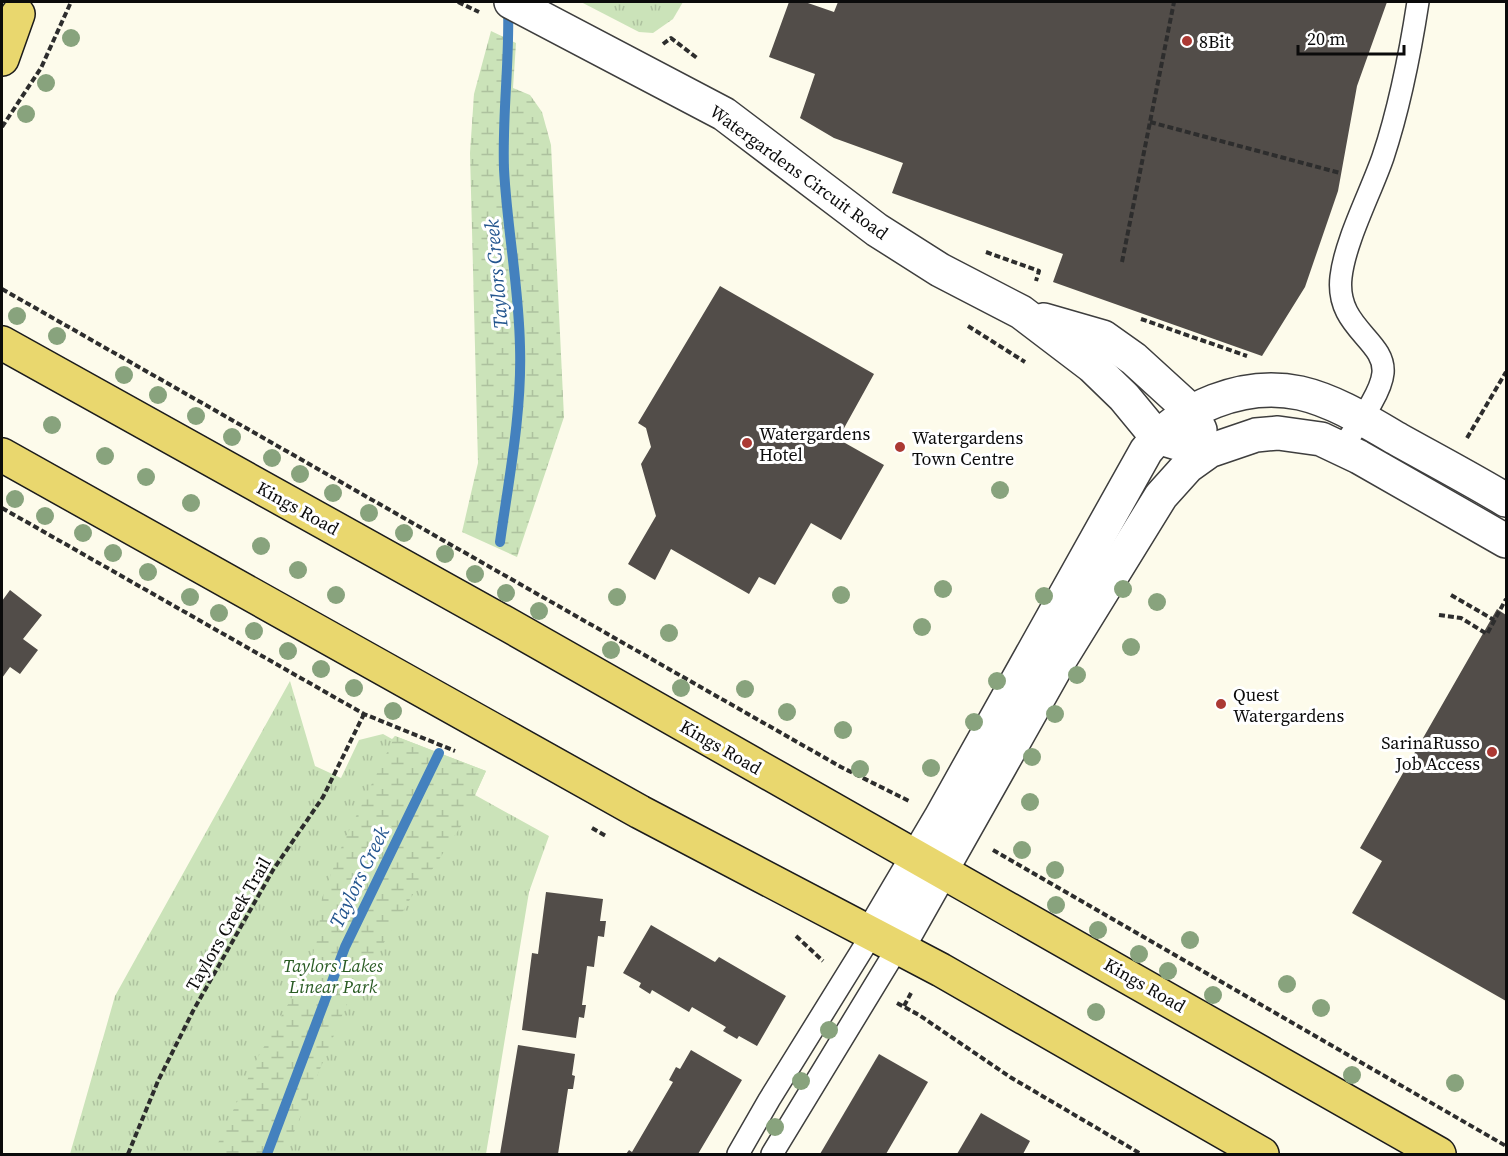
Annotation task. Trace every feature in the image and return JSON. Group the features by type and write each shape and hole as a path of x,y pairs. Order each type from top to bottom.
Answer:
{"main road":[{"path":"2,59 22,8"},
{"name":"Kings Road","path":"2,343 930,864 1439,1155"},
{"path":"2,455 640,812 885,940 1263,1155"}],"street":[{"name":"Watergardens Circuit Road","path":"511,2 724,114 877,230 940,270 1021,312 1092,366 1124,397 1157,437"},
{"path":"2,41 22,8"},
{"name":"Watergardens Circuit Road","path":"1021,312 1103,337 1157,379 1191,411 1209,451"},
{"path":"930,864 1092,544 1146,451 1157,437 1191,411 1235,395 1279,391 1313,397 1361,418 1506,500"},
{"path":"885,940 930,864 1161,496 1188,466 1209,451 1256,435 1278,433 1321,439 1342,448 1506,541"},
{"path":"1157,437 1209,451"}],"lane":[{"path":"1342,448 1380,385 1384,372 1376,349 1344,309 1341,276 1392,127 1407,68 1418,2"},
{"path":"738,1155 768,1100 885,940"},
{"path":"772,1155 885,940"}],"path":[{"path":"1122,262 1174,2"},
{"path":"1150,122 1340,173"},
{"path":"2,289 841,767 918,805"},
{"path":"1466,440 1506,372"},
{"name":"Taylors Creek Trail","path":"2,508 364,714 323,797 273,870 193,1011 158,1081 128,1155"},
{"path":"1451,595 1494,620"},
{"path":"1440,615 1461,618 1487,634 1506,599"},
{"path":"986,846 1506,1146"},
{"path":"888,1000 919,1015 983,1061 1141,1155"}],"green space":[{"path":"581,2 683,2 673,19 653,33 639,32"},
{"path":"491,31 516,43 513,88 530,95 542,112 551,145 564,417 517,557 462,532 478,463 470,153 474,94"},
{"name":"Taylors Lakes Linear Park","path":"290,681 315,766 341,778 359,740 383,734 392,739 395,736 486,771 475,795 549,836 529,892 486,1154 70,1154 115,996"},
{"path":"395,736 486,771 461,826 415,891 346,1006 285,1154 213,1154 257,1059 308,969 318,937 322,898 343,843"}],"building":[{"path":"789,2 805,2 834,12 838,2 1387,2 1357,86 1338,191 1305,287 1262,356 1053,282 1063,254 892,193 903,163 834,138 800,118 815,74 769,57"},
{"name":"Watergardens Hotel","path":"720,286 874,374 838,439 884,465 841,540 811,523 775,585 759,577 749,594 671,549 655,580 628,564 656,516 641,464 651,447 646,428 638,423"},
{"path":"10,590 42,615 23,639 38,650 20,674 10,667 2,678 2,601"},
{"path":"1497,609 1506,615 1506,1001 1352,913 1382,861 1360,848"},
{"path":"546,892 603,899 600,921 606,921 604,937 598,936 594,967 587,966 582,1005 586,1005 584,1018 579,1017 576,1038 522,1030 532,953 538,954"},
{"path":"651,925 715,962 719,957 786,996 757,1046 739,1036 737,1039 723,1031 726,1027 692,1007 689,1012 652,990 650,994 639,987 641,983 623,973"},
{"path":"518,1045 575,1054 573,1089 568,1089 558,1154 500,1154"},
{"path":"691,1050 742,1080 698,1154 626,1154 629,1150 632,1152 673,1082 669,1080 676,1067 680,1069"},
{"path":"879,1054 928,1082 886,1154 820,1154"},
{"path":"981,1113 1030,1141 1023,1154 957,1154"}],"waterway":[{"name":"Taylors Creek","path":"500,542 514,445 520,371 518,302 504,169 508,5"},
{"name":"Taylors Creek","path":"267,1154 345,947 439,753"}],"place":[{"name":"8Bit","path":"1187,41"},
{"name":"Watergardens Hotel","path":"747,443"},
{"name":"Watergardens Town Centre","path":"900,447"},
{"name":"Quest Watergardens","path":"1221,704"},
{"name":"SarinaRusso Job Access","path":"1492,752"}]}
